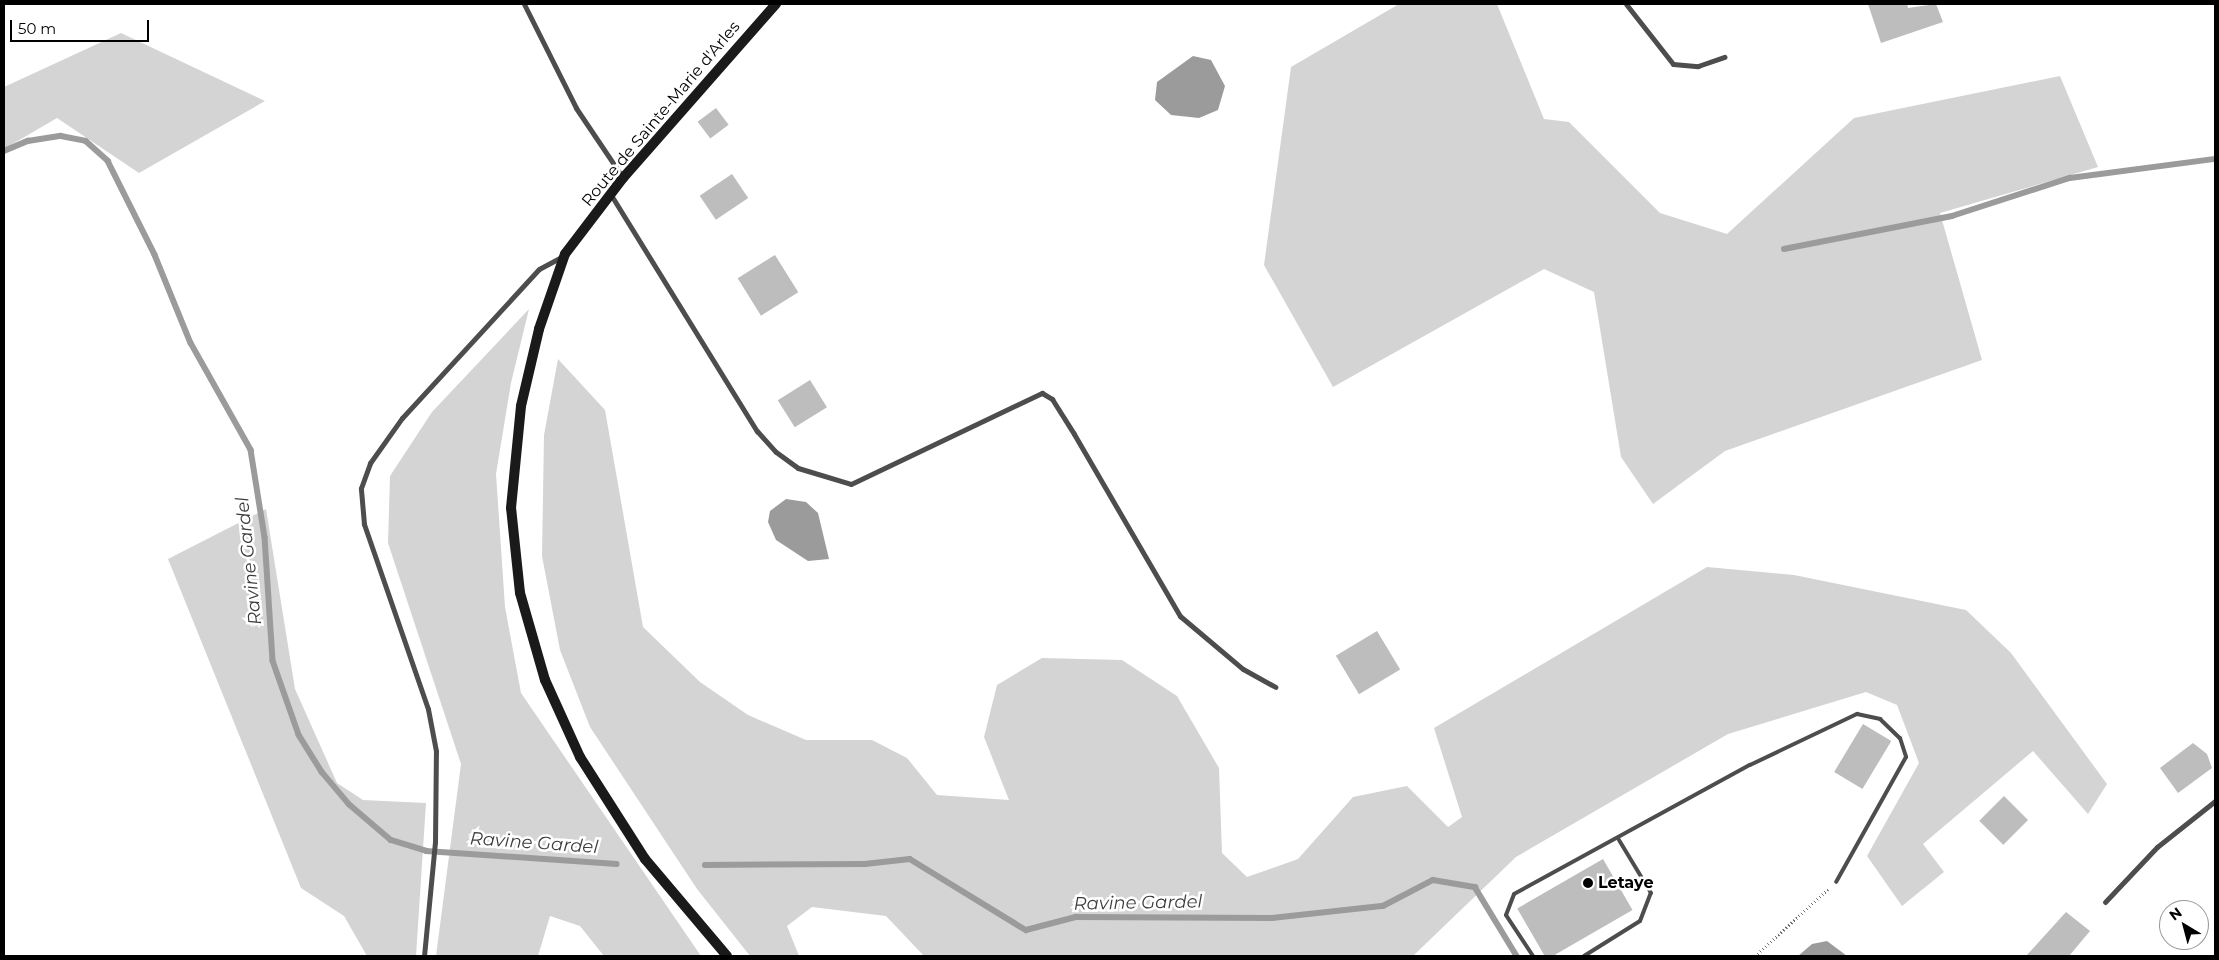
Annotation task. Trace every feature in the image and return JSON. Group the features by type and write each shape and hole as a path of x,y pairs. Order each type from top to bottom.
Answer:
{"main road":[{"name":"Route de Sainte-Marie d'Arles","path":"727,956 645,859 580,757 545,680 520,593 510,508 521,406 539,329 565,254 623,178 776,4"}],"street":[{"path":"524,4 576,108 623,178"},
{"path":"1626,4 1673,64 1698,66 1724,57"},
{"path":"611,195 757,431 776,452 798,468 851,484 1042,394 1052,399 1074,434 1180,616 1243,669 1276,687"},
{"path":"424,956 435,842 436,751 428,709 364,524 361,488 370,463 402,418 539,269 565,254"},
{"path":"2105,902 2157,847 2215,801"}],"lane":[{"path":"1534,956 1506,914 1514,894 1619,840 1750,765 1857,714 1880,719 1900,738 1906,757 1836,882"},
{"path":"1584,956 1640,921 1651,893 1619,840"}],"path":[{"path":"1755,956 1836,882"}],"shaded area":[{"path":"1399,4 1497,4 1544,119 1569,122 1660,213 1727,234 1854,118 2060,76 2098,167 1940,213 1982,360 1725,451 1653,504 1621,457 1594,292 1544,269 1333,387 1264,265 1291,67"},
{"path":"121,33 265,101 139,173 57,118 4,149 4,87"},
{"path":"1193,56 1211,60 1225,86 1218,110 1199,118 1171,115 1155,100 1157,82"},
{"path":"529,309 511,383 496,474 505,607 521,693 701,956 604,956 580,926 550,916 538,956 436,956 461,764 388,543 390,476 432,412"},
{"path":"558,359 605,410 643,627 700,682 748,715 806,740 872,740 907,758 937,795 1009,800 984,737 997,685 1042,658 1122,660 1177,696 1219,768 1222,853 1247,877 1298,859 1353,797 1407,786 1448,827 1462,817 1434,728 1707,567 1794,575 1966,610 2011,653 2107,784 2088,814 2033,751 1923,844 1944,872 1902,906 1867,856 1919,763 1897,705 1866,692 1728,734 1516,857 1413,956 924,956 886,916 812,907 787,926 799,956 750,956 697,889 590,727 560,650 542,556 544,435"},
{"path":"786,499 806,502 818,513 829,559 808,561 776,540 768,522 770,511"},
{"path":"266,509 295,689 337,783 363,800 426,803 416,956 367,956 344,916 301,888 168,559"},
{"path":"1827,941 1847,956 1798,956 1812,944"}],"building":[{"path":"1868,4 1907,4 1908,8 1936,4 1943,22 1881,43"},
{"path":"716,108 729,125 710,139 698,122"},
{"path":"732,174 748,198 716,220 700,196"},
{"path":"775,255 798,292 761,316 738,278"},
{"path":"810,380 827,407 795,427 778,400"},
{"path":"1377,631 1400,670 1359,694 1336,656"},
{"path":"1863,724 1891,741 1862,789 1834,772"},
{"path":"2193,743 2207,754 2212,768 2178,793 2160,768"},
{"path":"2004,796 2028,820 2003,845 1979,821"},
{"name":"Letaye","path":"1603,859 1632,910 1553,956 1545,956 1517,908"},
{"path":"2066,912 2090,931 2069,956 2026,956"}],"waterway":[{"name":"Ravine Gardel","path":"4,151 28,141 61,136 86,141 108,161 155,255 191,343 251,450 265,537 273,661 299,735 322,772 349,804 391,840 426,851 617,864"},
{"path":"1784,249 1952,216 2070,178 2215,159"},
{"name":"Ravine Gardel","path":"705,865 865,864 910,859 1026,930 1076,917 1272,918 1383,906 1433,880 1475,887 1517,956"}],"place":[{"name":"Letaye","path":"1588,883"}]}
